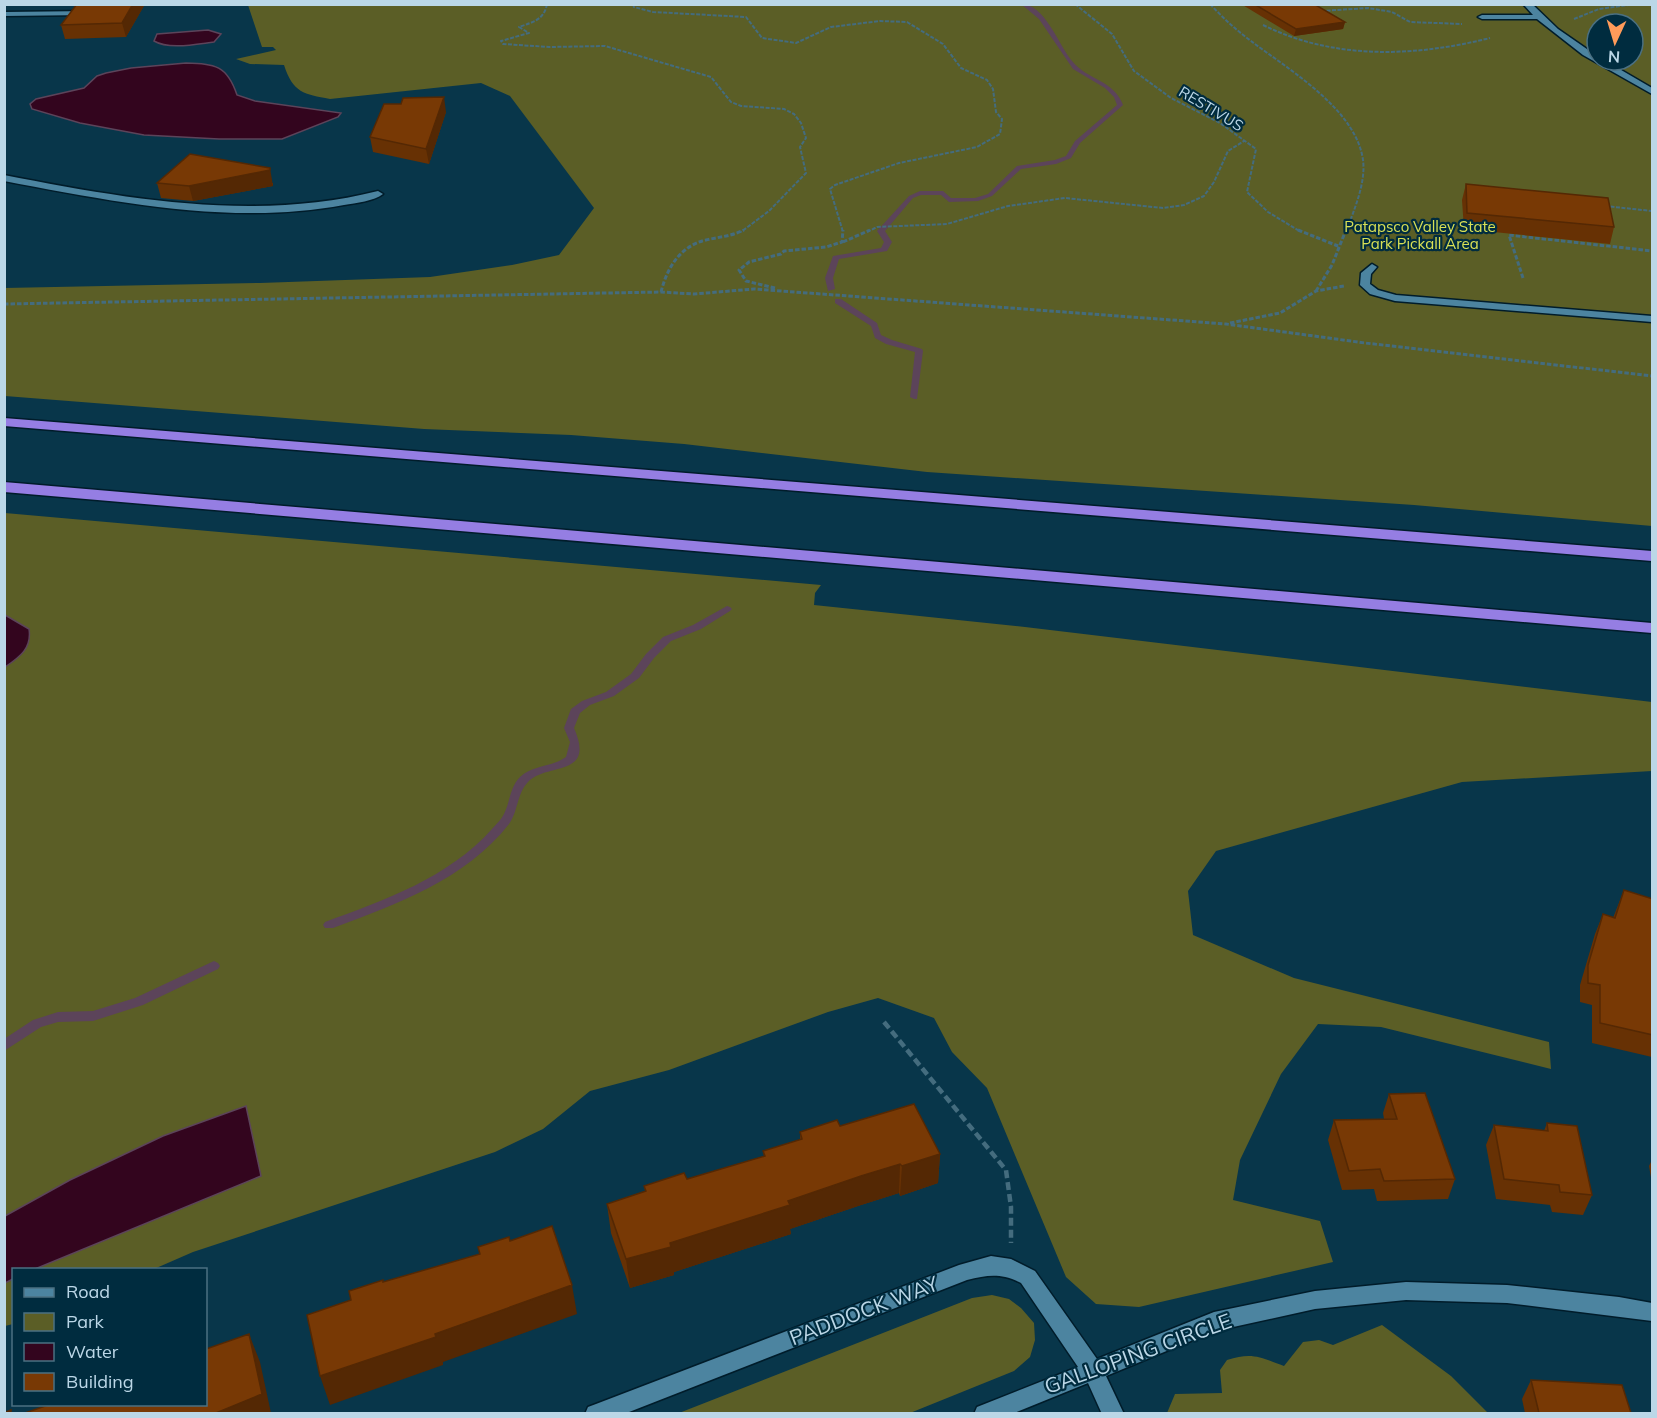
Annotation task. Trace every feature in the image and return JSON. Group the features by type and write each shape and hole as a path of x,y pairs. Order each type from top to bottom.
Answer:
{"highway":[{"path":"4,422 1653,556"},
{"path":"4,487 1653,628"}],"street":[{"path":"45,13 52,4"},
{"path":"1527,4 1546,26 1572,45 1653,91"},
{"path":"4,14 100,12"},
{"path":"1482,17 1537,17"},
{"path":"4,178 131,202 204,208 314,207 358,200 378,194"},
{"path":"1372,267 1366,273 1364,283 1368,289 1395,298 1653,319"},
{"name":"PADDOCK WAY","path":"596,1413 966,1271 990,1265 1011,1268"},
{"path":"1011,1268 1028,1277 1092,1370 1113,1413"},
{"name":"GALLOPING CIRCLE","path":"985,1413 1214,1322 1315,1300 1406,1291 1507,1294 1653,1312"}],"path":[{"path":"547,4 545,14 537,21 519,27 529,33 501,41 503,44 549,47 605,46 635,53 645,59 711,76 715,86 732,102 785,109 804,128 806,138 800,147 806,173 770,211 743,231 728,237 699,242 677,256 666,271 661,292"},
{"path":"633,4 634,7 654,12 746,17 762,38 787,42 796,42 831,27 880,21 907,22 943,44 961,68 987,80 993,89 996,112 1002,119 1000,134 970,150 897,164 871,174 839,181 830,189 831,200 843,227 842,242"},
{"name":"RESTIVUS","path":"1075,4 1112,34 1134,71 1171,98 1220,123 1256,149 1246,192 1264,212 1294,229 1338,246"},
{"path":"1209,4 1219,16 1242,35 1330,103 1359,141 1363,161 1358,200 1338,246 1331,271 1316,291 1280,314 1226,324"},
{"path":"1546,26 1567,25 1574,19 1599,9 1635,4"},
{"path":"1315,12 1363,8 1401,13 1410,22 1457,25 1482,17"},
{"path":"1263,25 1289,38 1358,52 1450,48 1479,41"},
{"path":"784,291 746,281 739,270 749,262 781,254 784,250 826,247 877,227 946,224 998,208 1065,198 1163,208 1177,206 1204,196 1219,172 1224,154 1244,141"},
{"path":"1598,205 1653,211"},
{"path":"1523,278 1509,235 1653,252"},
{"path":"1316,291 1364,283"},
{"path":"4,304 784,291 1226,324 1365,343 1653,376"},
{"path":"884,1022 1006,1170 1011,1207 1011,1268"}],"green space":[{"name":"Patapsco Valley State Park Pickall Area","path":"248,5 1652,5 1652,526 1414,505 927,472 684,444 571,435 424,429 5,396 4,288 430,277 512,265 559,255 594,208 510,96 481,83 330,99 301,91 291,81 284,65 250,64 236,59 276,50 273,47 262,47"},
{"path":"5,513 821,585 815,593 814,605 1025,627 1652,702 1652,771 1462,782 1216,851 1188,891 1193,935 1294,978 1549,1042 1551,1069 1381,1027 1318,1024 1281,1074 1240,1160 1233,1200 1320,1221 1333,1262 1139,1307 1096,1304 1066,1277 987,1088 952,1052 934,1018 878,998 828,1012 669,1070 590,1091 543,1129 495,1152 193,1252 156,1268 12,1268 12,1324 5,1326"},
{"path":"992,1295 1009,1299 1021,1308 1034,1323 1035,1340 1030,1357 1014,1371 910,1413 679,1413 972,1298"},
{"path":"1382,1325 1451,1376 1488,1413 1167,1413 1175,1394 1222,1393 1220,1370 1227,1360 1250,1356 1284,1366 1303,1342 1319,1340 1333,1345"}],"water":[{"path":"208,30 221,34 214,42 192,45 175,46 154,41 157,34"},
{"path":"186,63 205,64 219,68 229,77 237,95 255,101 341,113 338,117 282,139 219,139 144,135 80,123 32,109 30,104 36,99 84,88 97,76 106,73 131,68"},
{"path":"5,615 29,629 29,642 16,660 5,667"},
{"path":"246,1106 261,1176 37,1268 12,1268 12,1280 5,1283 5,1216 70,1180 163,1136"}],"building":[{"path":"77,4 133,4 122,23 61,25"},
{"path":"1254,4 1314,4 1345,22 1296,29"},
{"path":"444,97 426,149 370,137 384,104 401,104 403,98"},
{"path":"190,154 270,168 270,170 189,186 157,183"},
{"path":"1466,184 1608,198 1614,227 1467,213"},
{"path":"1624,890 1653,899 1653,1035 1600,1023 1600,985 1588,983 1588,965 1603,914 1615,918"},
{"path":"1425,1093 1455,1179 1384,1181 1380,1169 1349,1171 1334,1120 1397,1119 1389,1094"},
{"path":"914,1104 940,1154 861,1176 788,1201 790,1205 670,1243 671,1247 626,1259 607,1204 646,1191 644,1186 684,1173 687,1179 765,1156 763,1151 802,1139 800,1132 837,1120 840,1126"},
{"path":"1547,1123 1577,1126 1592,1195 1560,1192 1559,1185 1504,1179 1494,1125 1548,1131"},
{"path":"552,1226 572,1285 435,1334 436,1337 320,1376 307,1315 351,1300 349,1291 480,1254 478,1247 509,1237 510,1241"},
{"path":"249,1334 262,1394 216,1413 25,1413 45,1406 207,1406 207,1349"},
{"path":"1531,1380 1622,1385 1631,1413 1539,1413"}],"waterway":[{"path":"831,289 829,278 836,258 884,249 888,242 881,231 911,197 920,193 943,193 949,200 955,201 976,200 990,195 1019,167 1056,162 1069,157 1077,142 1120,105 1113,91 1075,68 1041,18 1023,4"},
{"path":"838,301 874,325 878,336 889,342 919,351 914,397"},
{"path":"329,925 401,897 447,873 468,858 505,821 525,778 570,759 575,742 569,728 575,711 586,703 610,694 635,676 667,639 697,627 727,609"},
{"path":"4,1046 37,1023 58,1017 93,1016 139,1002 214,966"}]}
